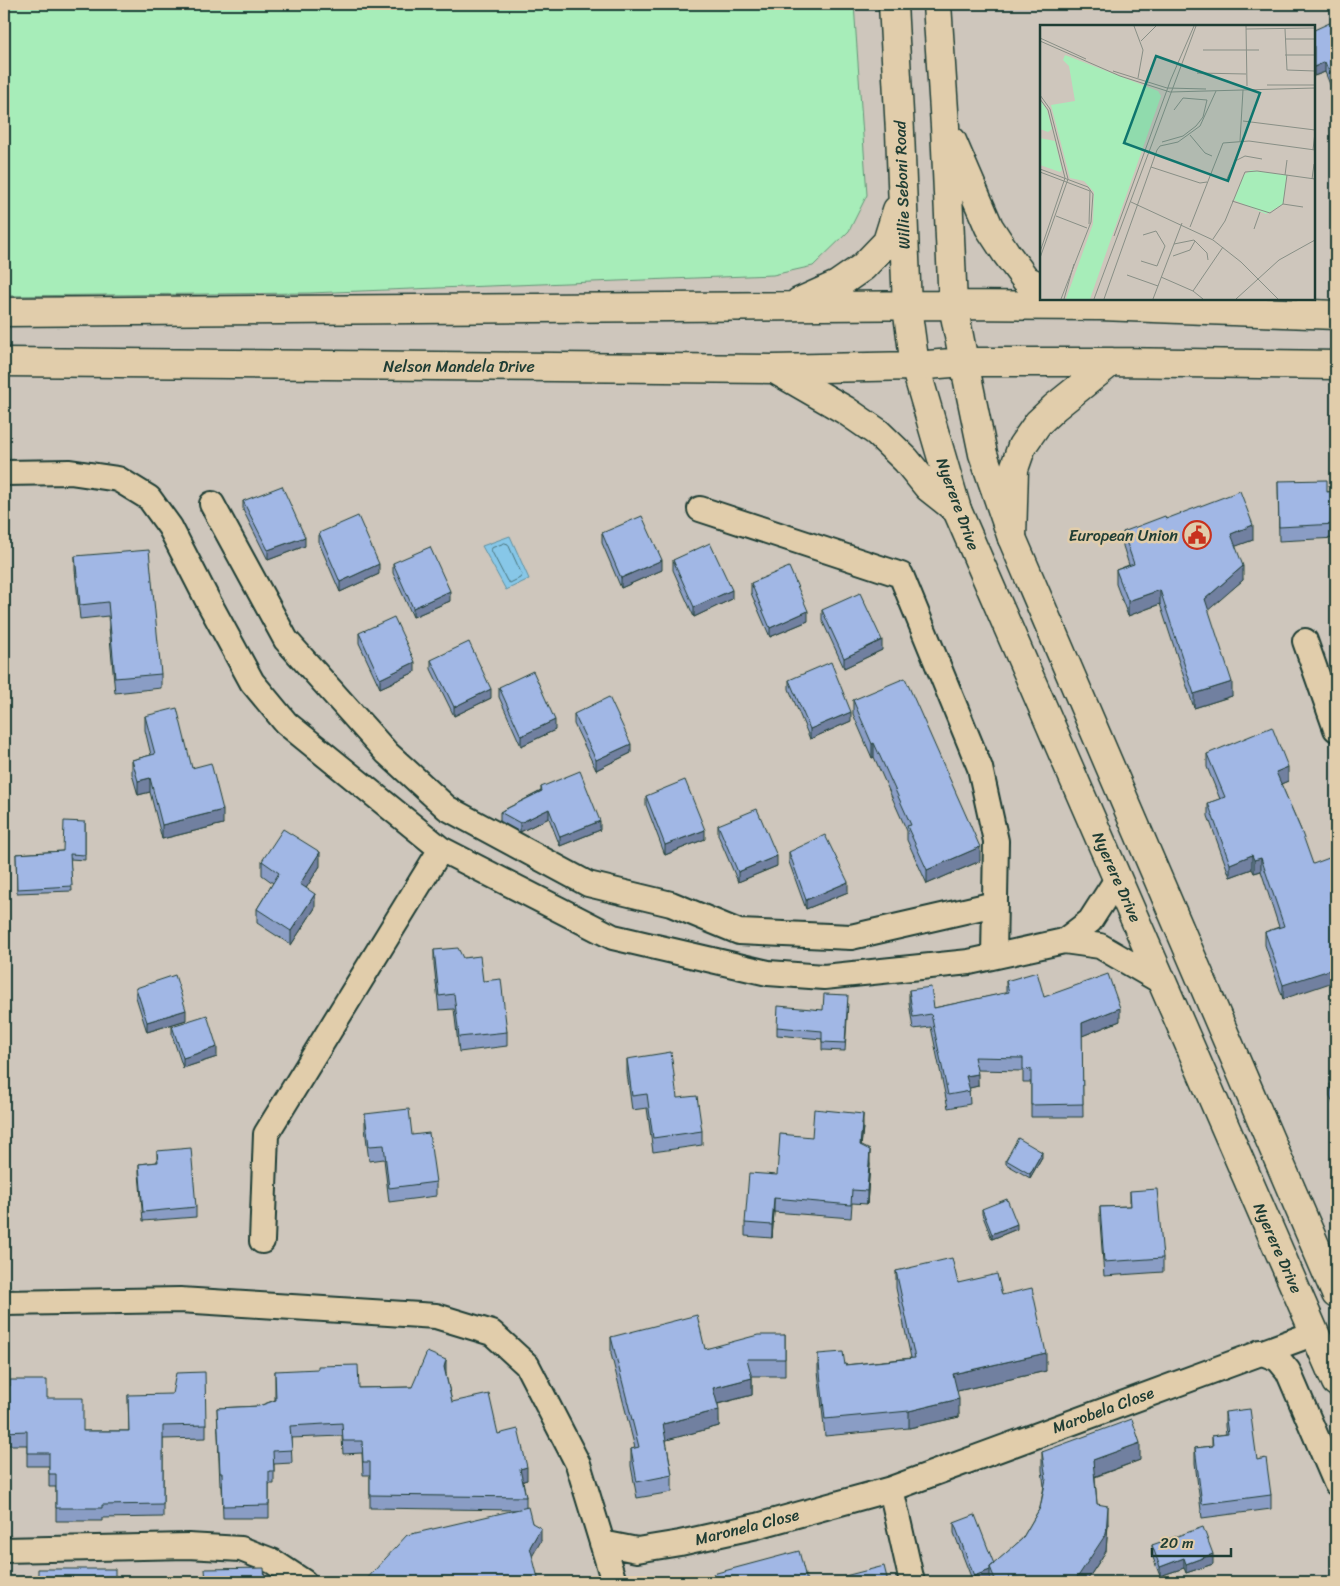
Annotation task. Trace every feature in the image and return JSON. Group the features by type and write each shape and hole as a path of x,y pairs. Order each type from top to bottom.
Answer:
{"main road":[{"name":"Willie Seboni Road","path":"893,4 907,307 915,366"},
{"path":"936,4 945,126 953,305 983,454 1012,538 1336,1294"},
{"path":"945,126 989,227 1006,254 1026,280 1040,287"},
{"path":"786,307 837,286 863,267 887,242 896,214 900,132"},
{"path":"4,312 907,307 1089,302 1336,315"},
{"name":"Nelson Mandela Drive","path":"4,362 773,368 915,366 964,362 1336,365"},
{"path":"1012,538 1014,469 1022,446 1038,424 1055,407 1111,362"},
{"name":"Nyerere Drive","path":"915,366 957,510 1336,1382"},
{"path":"773,368 845,410 877,432 906,460 928,487 957,510"}],"street":[{"path":"4,473 70,472 118,479 149,498 170,527 252,682 286,723 441,849 613,937 768,973 824,977 969,962 1064,941 1100,946 1162,982"},
{"path":"212,504 286,640 387,753 448,808 588,884 671,904 739,932 748,933 851,937 995,904"},
{"path":"700,509 901,575 980,768 996,842 994,956"},
{"path":"1305,640 1336,729"},
{"path":"262,1241 266,1134 441,849"},
{"path":"1064,941 1090,921 1117,879"},
{"path":"4,1303 180,1300 436,1316 492,1333 527,1365 578,1464 614,1582"},
{"name":"Marobela Close","path":"891,1489 1315,1332"},
{"path":"1260,1352 1278,1359 1288,1371 1336,1483"},
{"path":"891,1489 912,1582"},
{"name":"Maronela Close","path":"602,1543 638,1550 680,1543 756,1526 891,1489"},
{"path":"4,1550 188,1546 241,1549 272,1561 304,1582"}],"green space":[{"path":"4,4 854,4 867,195 849,231 813,266 773,275 309,293 4,296"}],"water":[{"path":"510,536 529,579 506,590 482,546"}],"building":[{"path":"1334,21 1336,26 1336,90 1325,62 1315,67 1315,30"},
{"path":"1336,107 1336,121 1331,109"},
{"path":"1327,480 1327,492 1336,491 1336,524 1279,527 1278,481"},
{"path":"282,486 305,537 268,550 243,501"},
{"path":"1240,491 1253,525 1231,534 1243,566 1205,599 1232,682 1194,694 1160,590 1128,601 1116,570 1134,564 1123,532 1165,516 1166,519"},
{"path":"358,516 379,564 340,582 319,533"},
{"path":"642,516 662,560 621,578 602,533"},
{"path":"710,543 732,590 694,607 673,560"},
{"path":"430,547 450,591 413,608 393,563"},
{"path":"149,550 161,674 115,678 108,602 80,605 75,556"},
{"path":"789,567 808,611 770,628 751,583"},
{"path":"860,593 882,640 844,658 822,610"},
{"path":"394,617 415,662 380,679 359,633"},
{"path":"469,642 491,689 454,707 431,660"},
{"path":"831,662 851,712 810,729 789,680"},
{"path":"533,671 555,720 521,736 499,687"},
{"path":"905,678 980,847 927,870 907,826 911,825 853,700"},
{"path":"609,697 631,744 596,760 574,714"},
{"path":"177,708 192,768 211,763 223,810 162,825 150,778 138,781 132,760 155,754 145,716"},
{"path":"1272,727 1288,767 1276,772 1301,830 1313,864 1329,858 1336,878 1336,961 1334,961 1336,968 1283,985 1265,932 1284,926 1261,858 1254,860 1252,855 1230,864 1208,803 1225,797 1207,754"},
{"path":"580,771 600,821 560,837 549,809 520,823 500,812 542,791 541,787"},
{"path":"685,780 705,830 665,845 646,796"},
{"path":"757,809 777,856 738,872 718,825"},
{"path":"64,821 85,822 85,855 70,854 72,886 17,889 16,854 63,851"},
{"path":"283,829 320,852 300,884 315,894 291,931 257,909 279,873 262,861"},
{"path":"825,835 848,882 806,900 789,852"},
{"path":"458,948 463,958 480,956 483,981 501,979 507,1032 459,1037 454,994 439,996 434,950"},
{"path":"1037,972 1044,997 1108,974 1120,1008 1082,1023 1083,1104 1031,1105 1031,1069 1023,1070 1023,1058 974,1057 978,1074 966,1076 970,1091 948,1095 931,1014 913,1017 909,990 931,987 934,1008 1009,992 1006,981"},
{"path":"175,975 186,1010 147,1022 136,988"},
{"path":"824,994 848,995 845,1043 822,1042 822,1031 777,1027 778,1006 823,1010"},
{"path":"207,1015 217,1047 183,1058 172,1026"},
{"path":"671,1052 677,1098 697,1096 702,1131 653,1138 647,1094 632,1096 627,1059"},
{"path":"1336,1082 1336,1099 1330,1084"},
{"path":"409,1109 412,1135 429,1133 436,1182 389,1188 384,1145 369,1146 365,1114"},
{"path":"814,1109 863,1114 860,1145 870,1150 867,1191 852,1190 851,1205 774,1198 772,1225 745,1223 749,1173 777,1175 780,1134 812,1137"},
{"path":"1018,1138 1042,1152 1030,1174 1006,1160"},
{"path":"191,1148 196,1207 143,1212 139,1164 158,1162 157,1151"},
{"path":"1157,1189 1163,1258 1104,1262 1100,1207 1131,1206 1130,1191"},
{"path":"1007,1199 1017,1224 992,1234 982,1209"},
{"path":"952,1258 958,1283 997,1274 1002,1295 1032,1288 1046,1353 953,1374 959,1399 909,1411 825,1419 818,1354 843,1352 845,1365 915,1358 896,1271"},
{"path":"697,1315 705,1349 758,1335 785,1335 785,1359 747,1359 752,1378 713,1388 719,1410 663,1424 672,1475 637,1482 631,1449 639,1447 611,1337"},
{"path":"427,1352 446,1360 444,1367 452,1402 489,1394 498,1434 518,1429 527,1467 520,1469 526,1497 370,1495 370,1462 363,1462 362,1441 343,1441 342,1423 290,1426 292,1450 273,1451 274,1471 269,1471 269,1505 223,1506 217,1408 259,1406 276,1400 275,1371 318,1369 318,1366 358,1365 359,1388 412,1387"},
{"path":"205,1372 206,1425 163,1426 163,1504 102,1505 102,1508 56,1508 56,1474 49,1474 49,1453 27,1453 27,1431 4,1432 4,1387 10,1386 10,1380 47,1380 47,1398 83,1398 83,1431 129,1431 128,1395 172,1394 176,1373"},
{"path":"1250,1409 1257,1460 1266,1458 1271,1495 1202,1504 1195,1448 1213,1446 1212,1436 1228,1434 1225,1412"},
{"path":"1132,1419 1140,1443 1093,1460 1097,1504 1108,1506 1106,1534 1079,1575 1072,1582 996,1582 990,1567 1022,1539 1040,1508 1046,1479 1042,1452"},
{"path":"528,1507 532,1523 541,1528 530,1547 539,1582 364,1582 407,1535"},
{"path":"975,1515 994,1564 990,1567 990,1570 974,1576 954,1523"},
{"path":"1203,1527 1213,1554 1186,1564 1184,1558 1160,1567 1152,1545"},
{"path":"799,1551 807,1582 715,1582 713,1574"},
{"path":"884,1566 888,1582 847,1582 845,1576"},
{"path":"264,1568 265,1582 206,1582 205,1569"},
{"path":"38,1569 115,1569 115,1582 38,1582"}],"place":[{"name":"European Union","path":"1197,535"}]}
